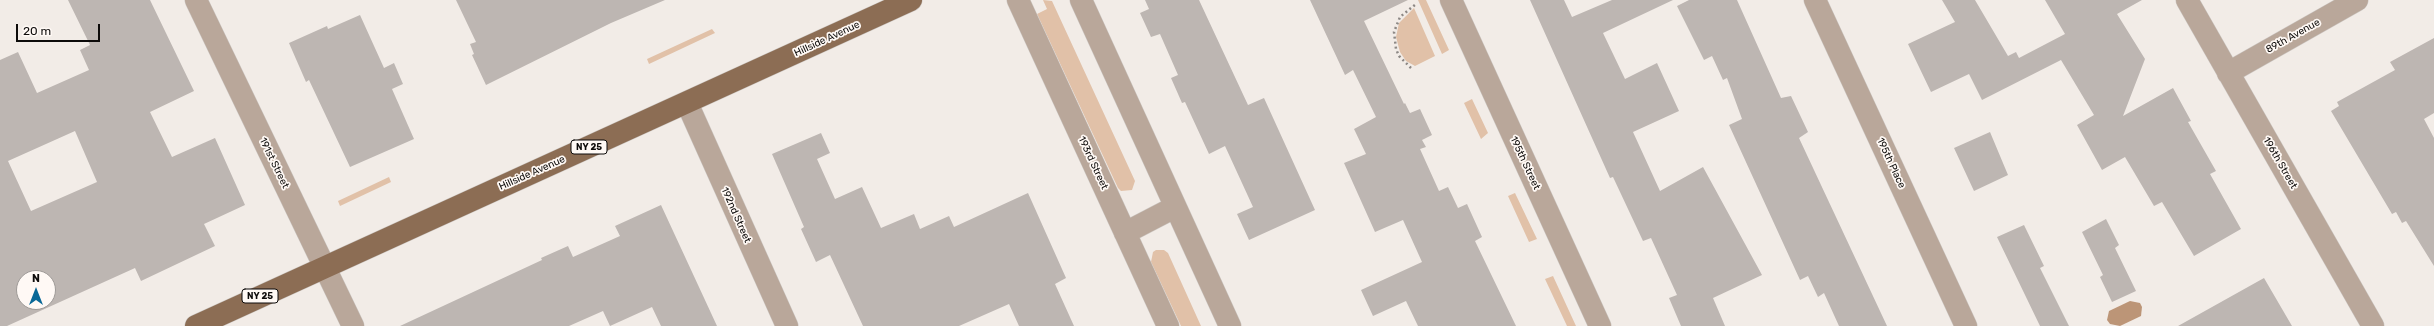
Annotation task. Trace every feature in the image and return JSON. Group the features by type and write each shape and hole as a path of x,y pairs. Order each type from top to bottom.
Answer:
{"main road":[{"name":"Hillside Avenue","path":"196,326 911,0"}],"street":[{"name":"191st Street","path":"196,0 353,326"},
{"name":"193rd Street","path":"1018,0 1168,326"},
{"path":"1081,0 1230,326"},
{"name":"195th Street","path":"1451,0 1600,326"},
{"name":"195th Place","path":"1816,0 1966,326"},
{"name":"196th Street","path":"2187,0 2373,326"},
{"name":"89th Avenue","path":"2228,73 2357,0"},
{"name":"192nd Street","path":"687,103 787,326"},
{"path":"1125,233 1175,207"}],"path":[{"path":"1411,68 1399,56 1396,49 1394,32 1400,17 1416,4"}],"shaded area":[{"path":"1043,0 1052,1 1135,181 1132,190 1121,191 1118,188 1037,14 1047,9"},
{"path":"1418,0 1426,0 1449,50 1442,54"},
{"path":"1414,8 1435,56 1415,66 1406,61 1400,52 1396,37 1399,23"},
{"path":"712,29 715,33 649,64 647,59"},
{"path":"1472,99 1488,133 1481,139 1464,103"},
{"path":"389,177 391,182 340,206 338,201"},
{"path":"1515,193 1537,239 1529,242 1508,196"},
{"path":"1156,250 1164,250 1168,253 1201,326 1181,326 1151,262 1153,252"},
{"path":"1553,276 1576,326 1567,326 1545,279"},
{"path":"2130,301 2140,303 2142,307 2141,316 2120,326 2110,324 2107,320 2109,311"}],"building":[{"path":"68,0 150,0 194,91 150,112 172,157 215,138 245,205 204,224 215,246 141,281 135,268 56,304 56,270 16,270 16,310 42,310 7,326 0,326 0,60 18,52 37,93 89,70 80,50 90,45","holes":["75,131 97,182 31,211 8,161"]},
{"path":"456,0 665,0 611,23 486,85 472,55 474,54 470,44 476,42"},
{"path":"1145,0 1199,0 1248,105 1264,98 1315,210 1249,240 1237,214 1253,207 1225,146 1209,154 1185,102 1182,103 1171,78 1178,75 1160,34 1151,37 1140,13 1149,9"},
{"path":"1310,0 1408,0 1364,21 1404,104 1405,103 1410,113 1420,109 1432,135 1422,140 1426,147 1420,149 1439,191 1448,187 1458,208 1467,204 1482,237 1475,241 1516,326 1418,326 1406,301 1373,316 1361,290 1422,262 1403,220 1375,232 1344,163 1366,154 1354,129 1376,117 1353,70 1345,75"},
{"path":"1530,0 1564,0 1572,17 1612,0 1673,0 1603,33 1625,79 1657,63 1679,111 1633,132 1660,191 1703,167 1762,275 1713,298 1725,326 1681,326 1669,298 1677,295 1651,238 1643,241 1613,177 1610,178"},
{"path":"1689,0 1737,0 1781,98 1791,96 1808,132 1799,138 1887,326 1839,326 1824,293 1818,297 1808,276 1800,280 1729,125 1742,119 1727,78 1723,80 1712,56 1704,60 1677,6"},
{"path":"1942,0 1975,0 2008,56 2016,52 2019,58 2065,34 2045,0 2142,0 2117,14 2145,59 2123,116 2173,88 2191,121 2188,122 2216,171 2210,174 2241,229 2194,256 2162,202 2154,206 2125,157 2102,170 2077,125 2094,115 2061,60 1982,100 1969,74 1931,92 1908,44 1955,22"},
{"path":"360,15 384,68 394,63 403,84 392,89 414,139 350,167 309,80 306,82 289,43 327,26 328,29"},
{"path":"2434,38 2434,113 2424,119 2434,138 2434,266 2406,221 2402,223 2396,212 2392,214 2331,111 2339,106 2337,102 2395,70 2390,62"},
{"path":"1990,132 2008,175 1974,191 1954,148"},
{"path":"821,133 830,153 817,159 835,199 862,187 881,228 914,214 920,229 949,216 954,227 1028,193 1066,278 1055,284 1074,326 1019,326 1009,304 959,326 863,326 830,255 816,262 801,229 804,227 772,154"},
{"path":"661,205 717,326 661,326 652,307 610,326 603,311 569,326 400,326 542,260 541,258 568,246 573,257 620,236 615,226"},
{"path":"2106,219 2119,245 2115,248 2136,291 2112,302 2100,277 2103,275 2082,232"},
{"path":"2024,225 2044,266 2040,268 2069,326 2040,326 1997,237"},
{"path":"2264,278 2292,326 2178,326"}]}
